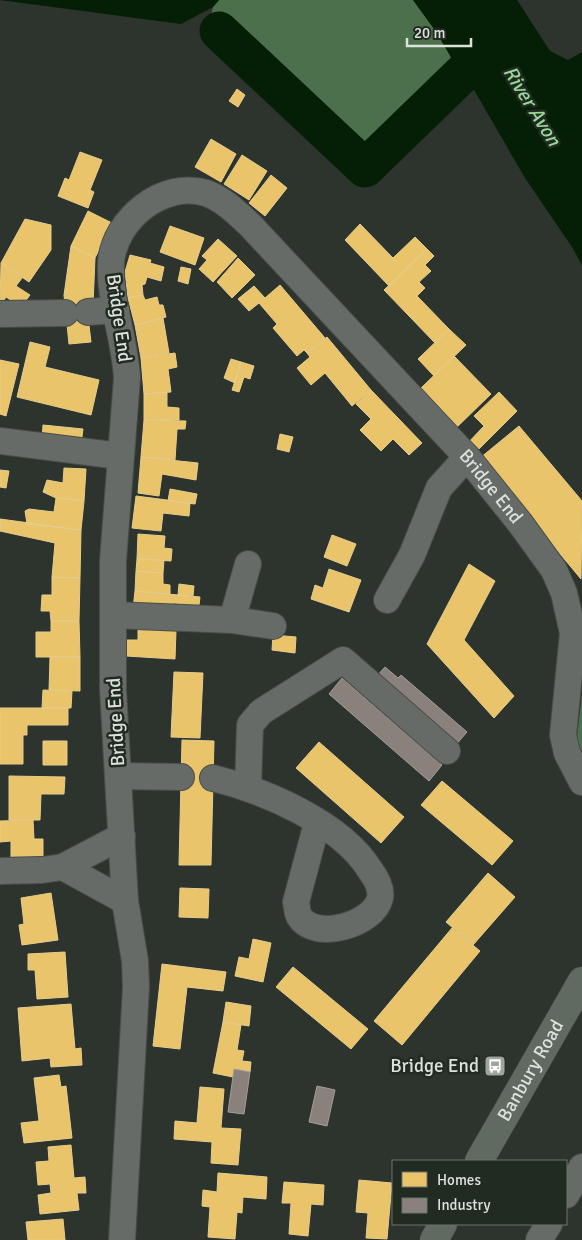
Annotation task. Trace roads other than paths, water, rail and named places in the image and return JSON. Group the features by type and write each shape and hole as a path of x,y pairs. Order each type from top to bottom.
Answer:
{"main road":[{"name":"Banbury Road","path":"480,1160 582,981"},
{"path":"434,1240 442,1225"}],"street":[{"name":"Bridge End","path":"122,1240 136,987 135,961 125,901 113,689 113,561 127,378 126,361 111,278 114,244 130,220 152,201 164,194 194,190 222,202 249,224 467,457 541,551 564,593 573,633 563,735 567,753 582,782"},
{"path":"0,314 76,313 116,310"},
{"path":"0,441 120,456"},
{"path":"387,600 412,555 439,488 467,457"},
{"path":"232,620 248,564"},
{"path":"113,614 232,620 273,626"},
{"path":"248,788 250,726 261,712 342,660 447,750"},
{"path":"118,776 181,777"},
{"path":"213,778 248,788 299,810 317,823"},
{"path":"0,871 42,870 63,867 122,836"},
{"path":"63,867 125,901"},
{"path":"567,1192 582,1167"},
{"path":"539,1240 548,1225"}],"water":[{"path":"0,0 219,0 213,7 181,24"},
{"name":"River Avon","path":"413,0 517,0 550,51 568,60 582,52 582,265 525,178 474,90 467,85 437,33"}],"waterway":[{"path":"219,31 365,168 494,43"}],"place":[{"name":"Bridge End","path":"495,1066"}]}
